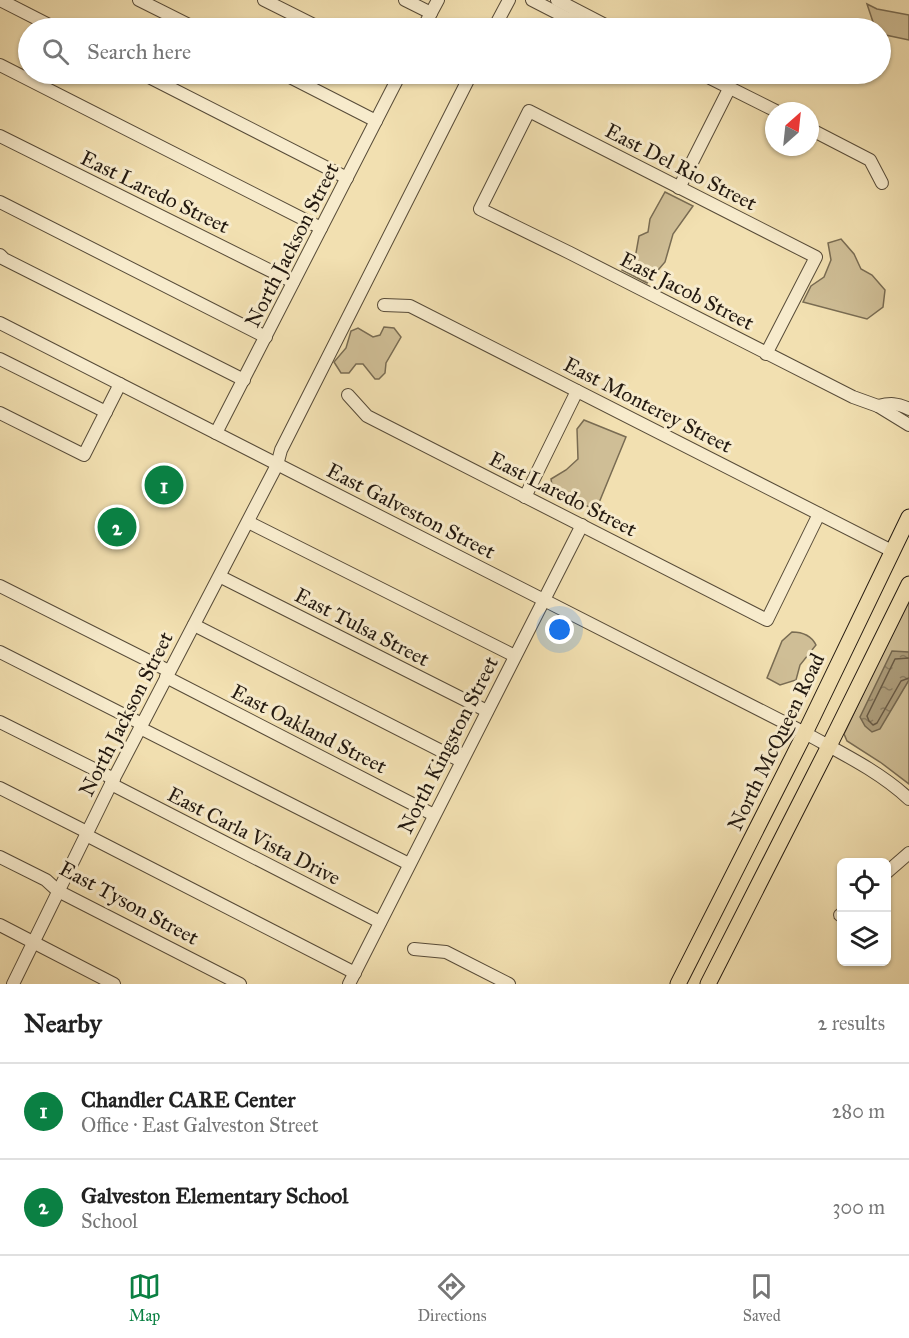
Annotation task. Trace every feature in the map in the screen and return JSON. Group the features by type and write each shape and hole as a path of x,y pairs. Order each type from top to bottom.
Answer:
{"main road":[{"name":"North McQueen Road","path":"678,984 805,733 909,517"},
{"path":"708,984 909,584"}],"street":[{"path":"0,0 35,18"},
{"path":"139,0 175,18"},
{"path":"264,0 300,18"},
{"path":"405,0 431,13"},
{"path":"428,18 438,0"},
{"path":"499,18 509,0"},
{"path":"532,0 566,18"},
{"path":"558,0 590,18"},
{"path":"0,65 18,74"},
{"path":"37,84 321,228"},
{"path":"163,84 347,178"},
{"path":"304,84 376,121"},
{"name":"North Jackson Street","path":"216,433 395,84"},
{"name":"North Jackson Street","path":"13,984 167,674 249,522 277,465 280,450 466,84"},
{"path":"724,84 765,105"},
{"path":"679,188 730,87"},
{"name":"East Del Rio Street","path":"480,209 529,111 816,257 766,354"},
{"path":"819,134 870,160 882,183"},
{"name":"East Laredo Street","path":"0,136 293,282"},
{"path":"0,202 266,337"},
{"name":"East Jacob Street","path":"480,209 853,398 878,406 909,425"},
{"path":"0,255 244,380"},
{"name":"East Monterey Street","path":"384,305 410,306 892,551"},
{"name":"East Galveston Street","path":"0,323 805,733 894,785 909,799"},
{"path":"0,359 106,412"},
{"path":"0,413 84,455 120,384"},
{"path":"525,497 577,391"},
{"name":"East Laredo Street","path":"348,395 367,417 767,620 819,514"},
{"name":"East Jacob Street","path":"878,406 898,403 909,409"},
{"path":"249,522 515,656"},
{"name":"North Kingston Street","path":"352,978 582,525"},
{"name":"East Tulsa Street","path":"221,577 487,711"},
{"name":"East Oakland Street","path":"0,586 434,814"},
{"path":"194,625 461,761"},
{"path":"0,652 409,864"},
{"name":"East Carla Vista Drive","path":"0,722 380,922"},
{"path":"0,788 352,978"},
{"path":"891,869 909,853"},
{"name":"East Tyson Street","path":"0,857 46,880 58,891 240,984"},
{"path":"0,925 114,984"},
{"path":"414,949 446,952 509,984"}],"shaded area":[{"path":"867,4 877,9 909,15 909,40 891,36 891,18 872,18"},
{"path":"665,192 693,206 673,234 665,262 647,283 622,270 636,253 639,236 648,232 650,219"},
{"path":"841,239 854,254 861,269 872,275 885,290 883,307 867,319 803,302 811,286 824,277 831,260 828,243"},
{"path":"384,327 394,328 401,337 386,363 385,373 379,379 375,379 363,364 356,364 349,373 341,373 334,362 346,348 351,331 358,328 373,337 380,335"},
{"path":"584,420 626,437 596,510 553,491 551,479 578,459 577,429"},
{"path":"909,597 909,784 847,741 844,734"},
{"path":"792,632 806,635 816,645 800,665 796,680 780,685 767,678 782,641"}],"water":[{"path":"892,651 909,652 909,680 880,729 872,732 860,717"}],"place":[{"name":"Chandler CARE Center","path":"164,485"},
{"name":"Galveston Elementary School","path":"117,527"}]}
